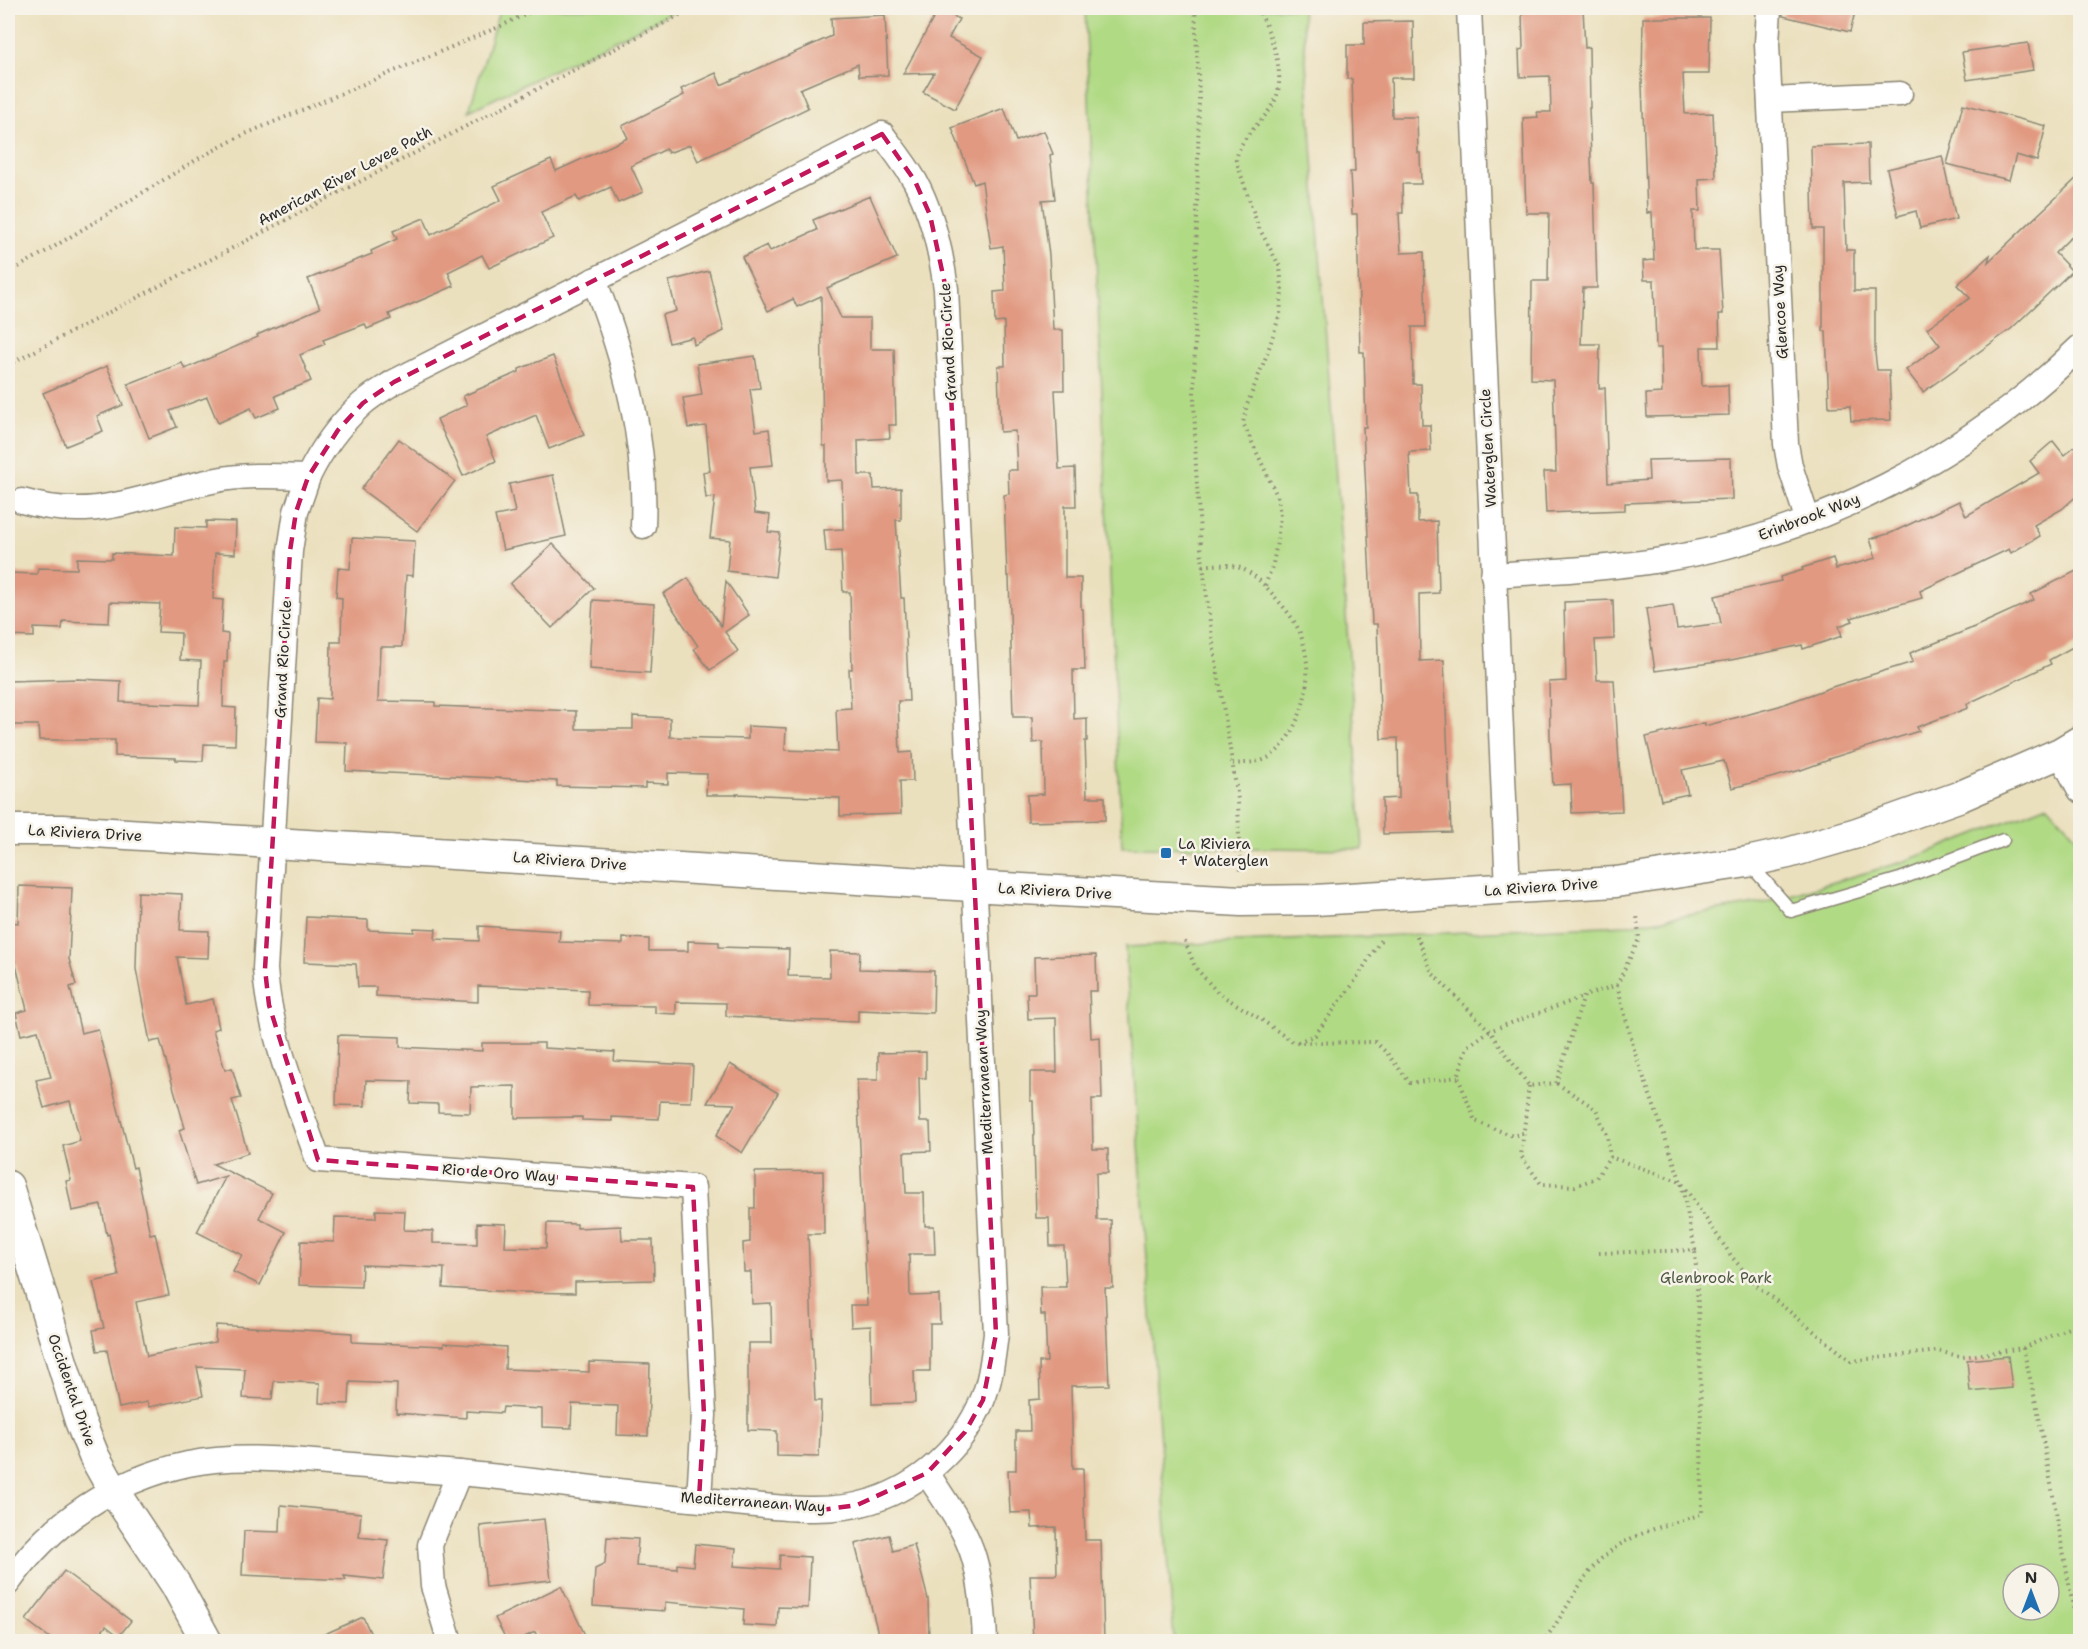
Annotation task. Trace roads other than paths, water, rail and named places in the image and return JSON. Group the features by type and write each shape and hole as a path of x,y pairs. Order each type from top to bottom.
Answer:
{"street":[{"name":"Waterglen Circle","path":"1469,8 1508,889"},
{"name":"Glencoe Way","path":"1769,8 1767,45 1786,444 1790,466 1808,521"},
{"path":"1770,99 1900,94"},
{"name":"Grand Rio Circle","path":"272,843 290,551 296,512 316,461 338,430 363,403 394,382 882,134 915,181 930,215 941,251 946,289 975,887"},
{"path":"594,280 612,327 630,390 642,456 644,494 642,526"},
{"name":"Erinbrook Way","path":"1493,575 1607,567 1662,560 1715,549 1808,521 1882,489 1954,448 2000,417 2080,347"},
{"path":"22,501 41,506 79,510 118,506 214,480 255,476 309,477"},
{"path":"2070,747 2080,790"},
{"name":"La Riviera Drive","path":"8,830 62,830 975,887 1241,901 1315,900 1616,882 1747,862 1857,833 1961,796 2070,747"},
{"name":"Rio de Oro Way","path":"272,843 266,987 289,1077 318,1160 693,1187 704,1415 699,1500"},
{"name":"Mediterranean Way","path":"8,1583 22,1563 49,1534 80,1509 113,1490 151,1473 229,1458 459,1473 699,1500 821,1510 875,1500 909,1485 927,1473 965,1432 982,1400 993,1364 996,1334 975,887"},
{"name":"Occidental Drive","path":"8,1186 80,1421 94,1456 113,1490 176,1585 207,1641"},
{"path":"450,1641 443,1625 433,1586 430,1545 459,1473"},
{"path":"927,1473 959,1522 974,1557 982,1593 985,1641"}],"lane":[{"path":"1747,862 1791,911 1899,879 2003,840"}],"place":[{"name":"La Riviera + Waterglen","path":"1166,853"}],"park label":[{"name":"Glenbrook Park","path":"1716,1278"}]}
